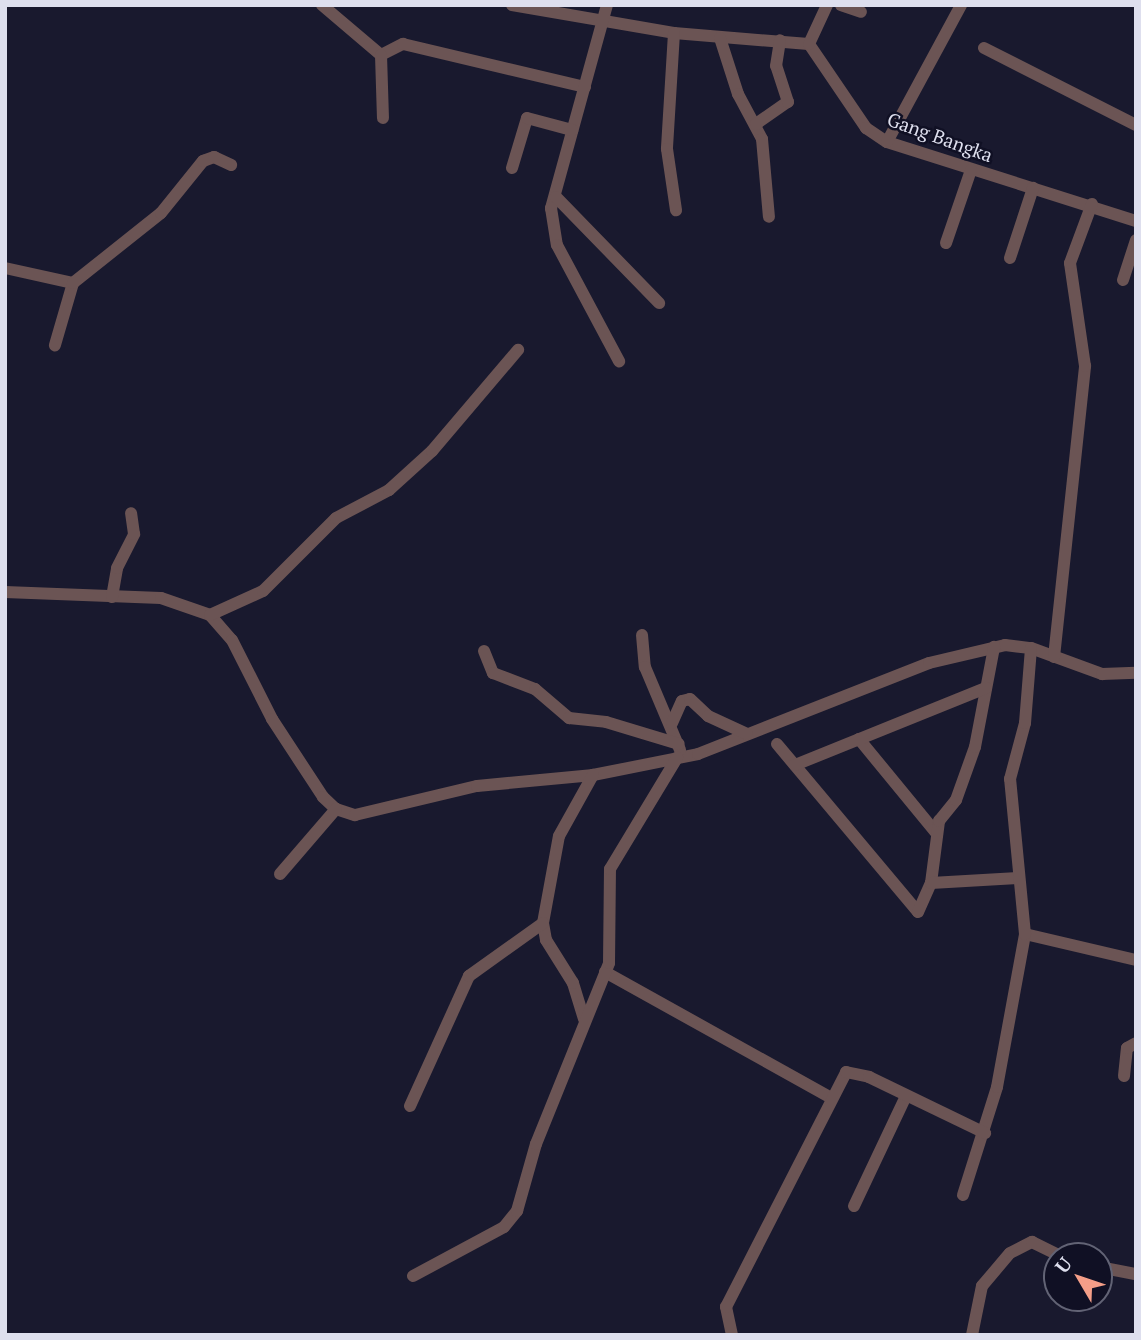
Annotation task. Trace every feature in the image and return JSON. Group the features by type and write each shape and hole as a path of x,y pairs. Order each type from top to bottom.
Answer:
{"street":[{"path":"322,5 381,55 383,118"},
{"path":"512,5 674,33 809,44 827,5"},
{"path":"607,5 551,208 557,245 619,361"},
{"path":"841,5 861,12"},
{"path":"887,142 961,5"},
{"path":"674,33 667,149 676,210"},
{"path":"720,38 738,94 756,124 768,173 769,217"},
{"path":"756,124 788,102 776,66 780,40"},
{"path":"381,55 403,44 585,87"},
{"name":"Gang Bangka","path":"809,44 866,128 887,142 1135,219"},
{"path":"984,48 1136,125"},
{"path":"512,168 527,118 572,130"},
{"path":"55,345 73,283 161,213 203,161 214,157 231,165"},
{"path":"946,243 971,170"},
{"path":"1010,258 1033,188"},
{"path":"556,197 659,303"},
{"path":"1054,657 1085,366 1069,263 1092,204"},
{"path":"1123,280 1136,240"},
{"path":"5,268 73,283"},
{"path":"210,615 263,591 337,517 389,490 432,451 518,350"},
{"path":"112,597 117,568 134,534 131,513"},
{"path":"5,592 173,600 210,615 232,640 284,738 336,809 355,815 477,786 593,775 679,753 747,734 929,663 994,648 1031,648 1102,674 1136,673"},
{"path":"413,1276 504,1227 523,1190 605,972 610,869 679,753 672,723 645,667 642,635"},
{"path":"777,744 911,909 923,908 931,883 937,834 975,747 994,648"},
{"path":"963,1195 985,1133 1025,934 1010,779 1024,723 1031,648"},
{"path":"484,651 493,673 535,689 569,718 606,722 679,753"},
{"path":"795,765 986,688"},
{"path":"672,723 682,701 690,699 708,716 747,734"},
{"path":"859,738 937,834"},
{"path":"585,1023 583,1005 550,948 543,923 559,836 593,775"},
{"path":"280,874 336,809"},
{"path":"931,883 1018,878"},
{"path":"410,1106 469,976 543,923"},
{"path":"1025,934 1136,960"},
{"path":"605,972 830,1097"},
{"path":"1124,1076 1127,1048 1136,1043"},
{"path":"732,1335 726,1307 830,1097 846,1072 854,1071 985,1133"},
{"path":"854,1206 906,1096"},
{"path":"972,1335 982,1286 1010,1253 1032,1242 1043,1247"},
{"path":"1113,1270 1136,1274"}]}
